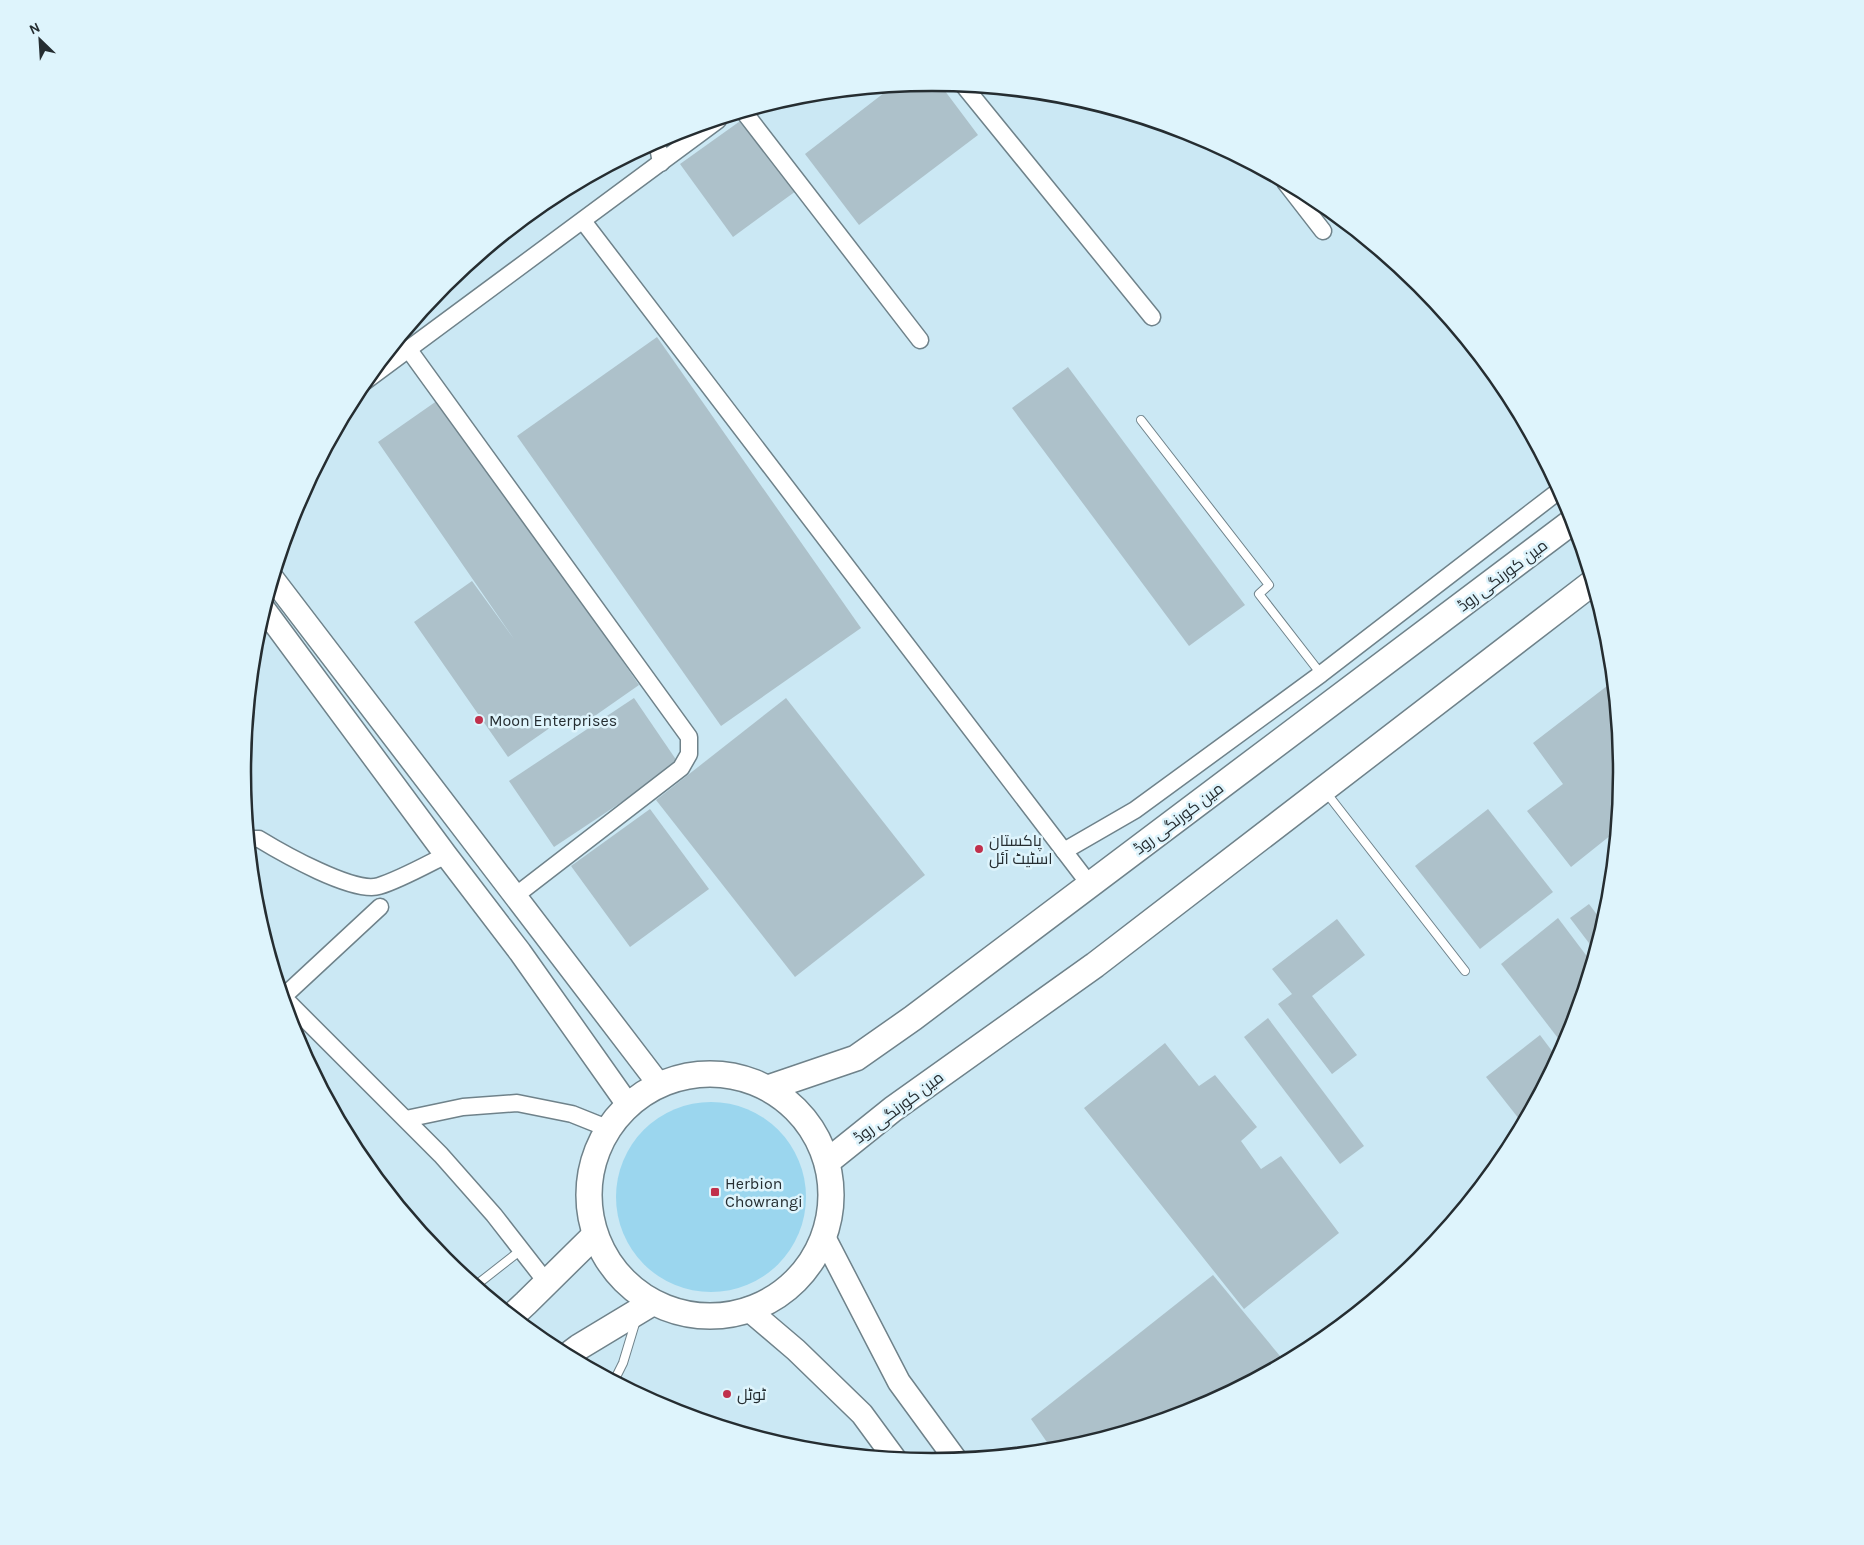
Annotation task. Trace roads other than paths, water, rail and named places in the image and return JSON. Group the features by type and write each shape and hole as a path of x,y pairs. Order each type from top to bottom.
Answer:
{"main road":[{"name":"مین کورنگی روڈ","path":"768,1088 856,1058 914,1018 1566,526"},
{"path":"277,585 658,1083"},
{"name":"مین کورنگی روڈ","path":"827,1162 893,1108 1095,965 1587,587"},
{"path":"269,616 520,952 628,1105"},
{"path":"707,1074 739,1077 768,1088 788,1102 805,1119 818,1139 827,1162 832,1187 831,1213 824,1238 795,1282 749,1310 700,1317 645,1307 617,1275 594,1236 588,1195 595,1154 607,1128 628,1105 658,1083 707,1074"},
{"path":"516,1312 594,1236"},
{"path":"824,1238 899,1382 951,1453"},
{"path":"574,1351 645,1307"},
{"path":"749,1310 796,1350 862,1414 890,1452"}],"street":[{"path":"969,93 1152,317"},
{"path":"748,117 920,340"},
{"path":"386,366 704,130"},
{"path":"658,149 661,163"},
{"path":"1298,198 1323,231"},
{"path":"583,221 1090,885"},
{"path":"409,350 689,737 689,754 681,768 515,896"},
{"path":"1064,851 1135,810 1321,674 1554,495"},
{"path":"254,839 259,839 322,872 359,887 378,887 446,855"},
{"path":"287,992 380,907"},
{"path":"294,1008 441,1155 494,1214 547,1283"},
{"path":"406,1119 462,1107 517,1103 572,1114 607,1128"}],"lane":[{"path":"1141,420 1269,585 1259,594 1321,674"},
{"path":"1323,790 1465,970"},
{"path":"480,1282 521,1250"},
{"path":"617,1376 645,1307"}],"place":[{"name":"Moon Enterprises","path":"479,720"},
{"name":"پاکستان اسٹیٹ آئل","path":"979,849"},
{"name":"Herbion Chowrangi","path":"715,1192"},
{"name":"ٹوٹل","path":"727,1394"}]}
